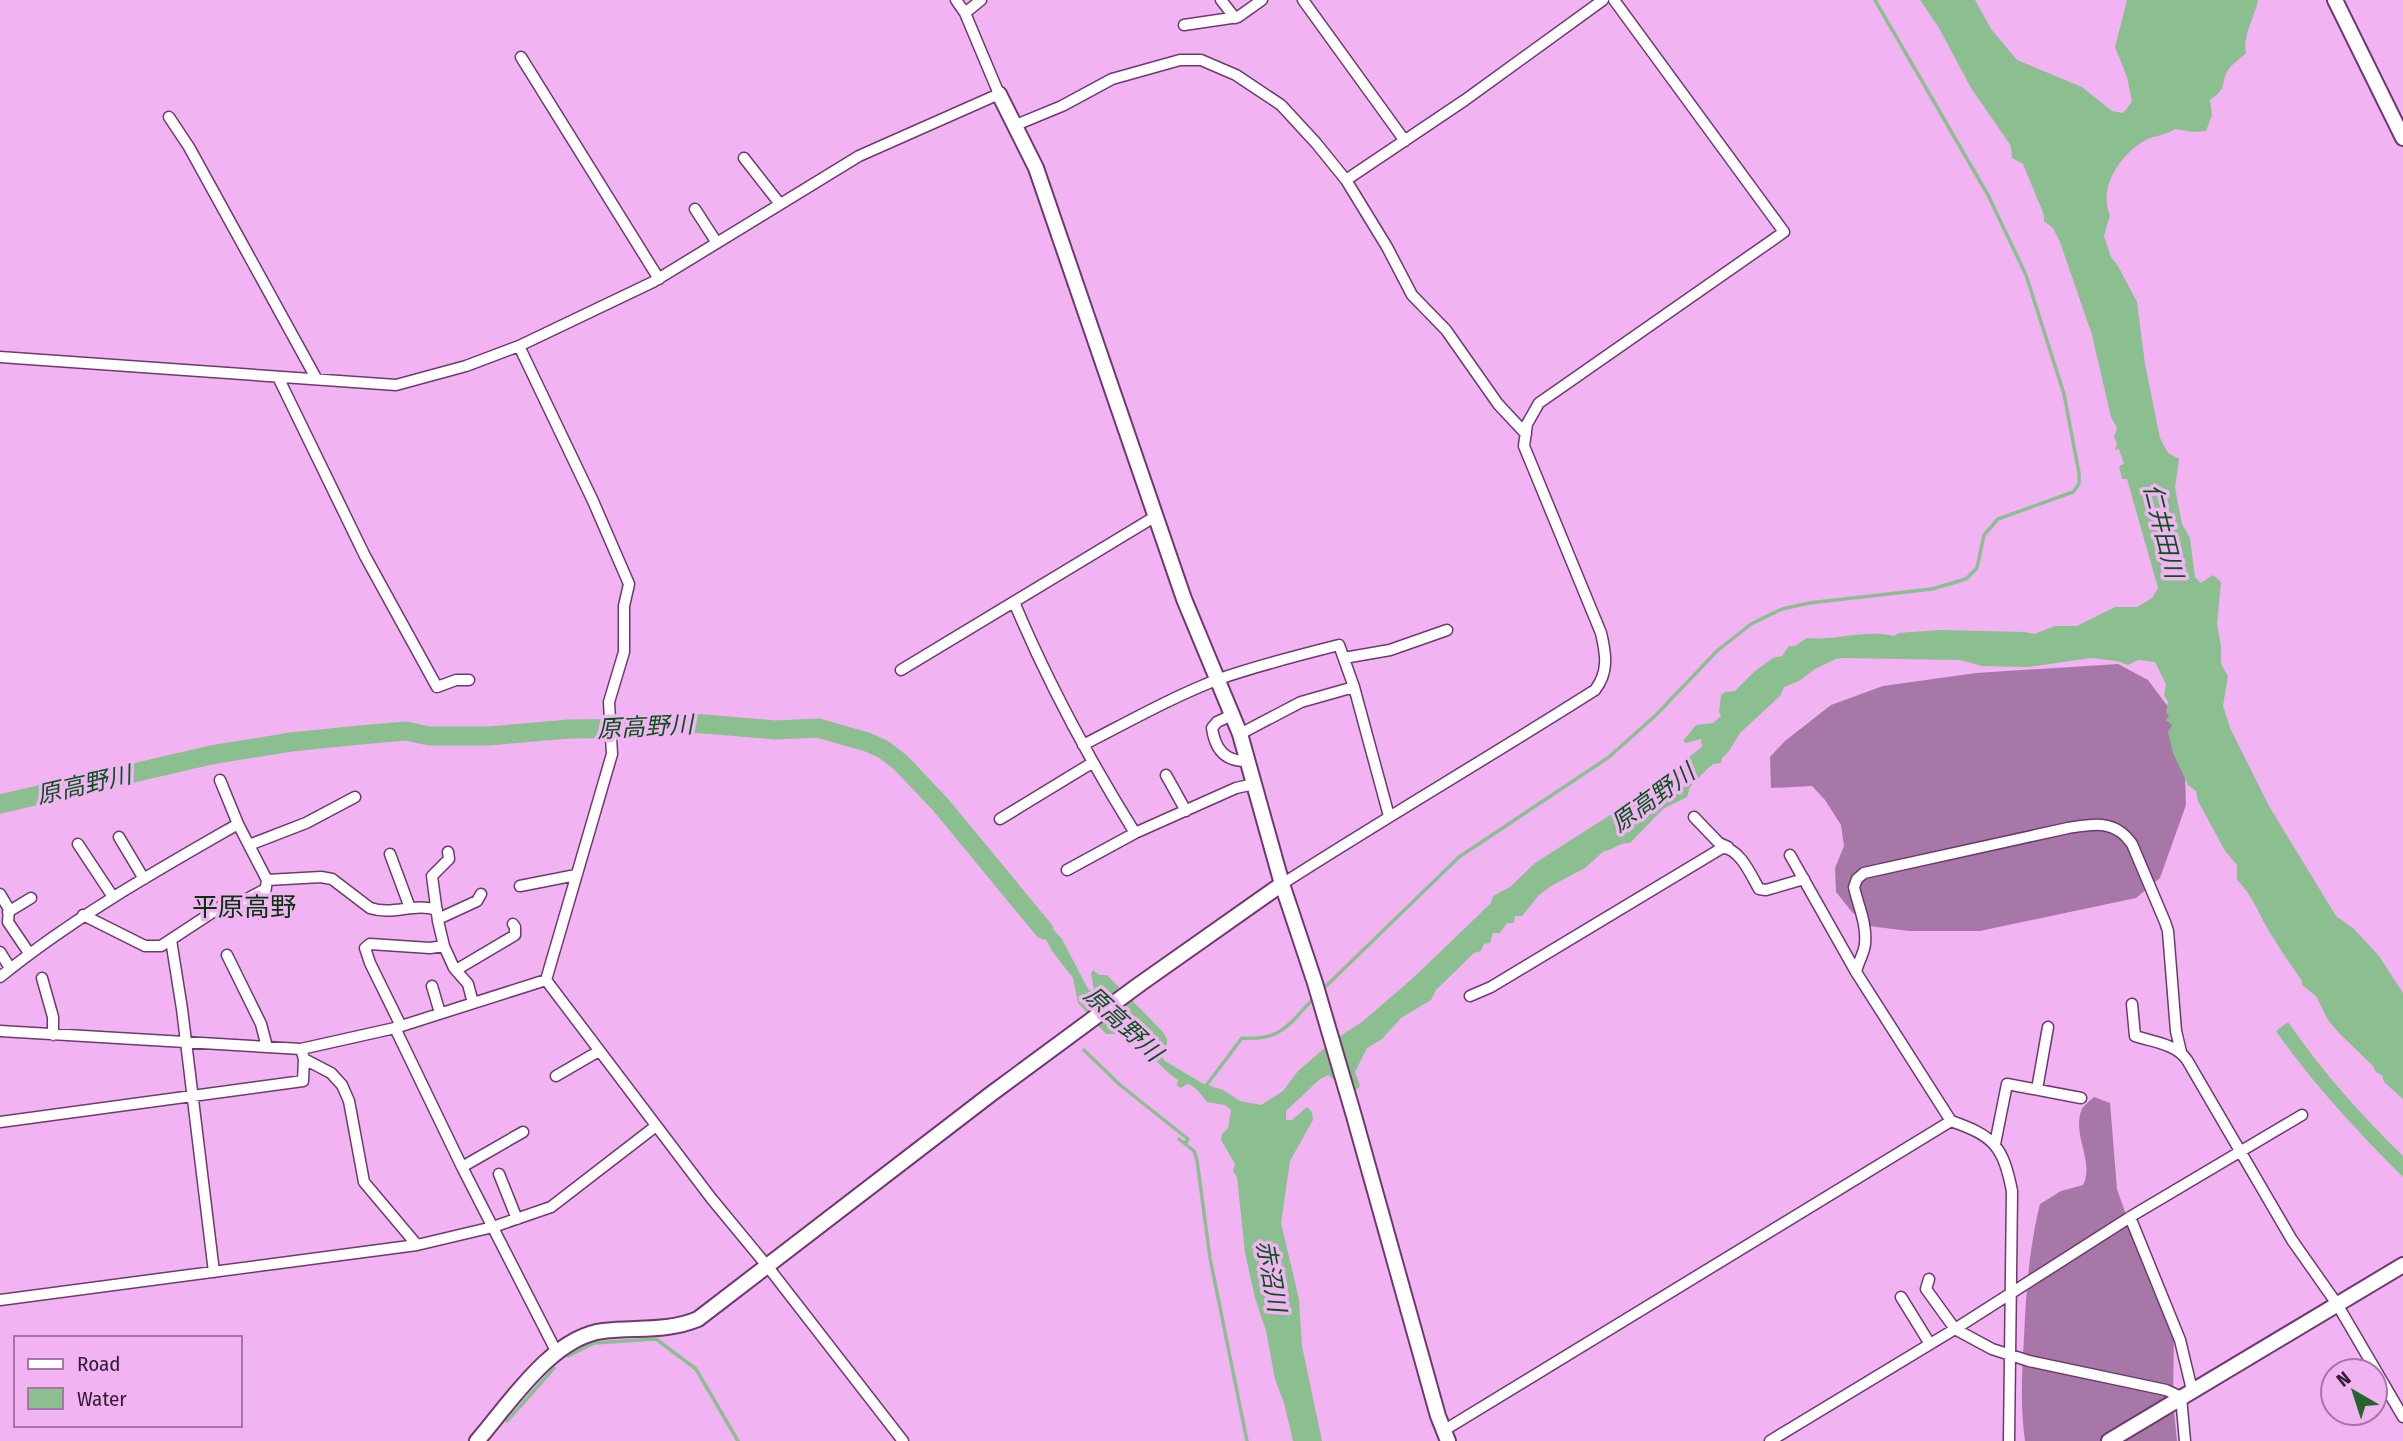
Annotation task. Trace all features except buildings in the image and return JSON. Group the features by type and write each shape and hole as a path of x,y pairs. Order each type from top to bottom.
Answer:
{"street":[{"path":"956,0 965,13 999,94 1036,168 1184,599 1240,734 1282,884 1354,1116 1391,1257 1446,1436 1951,1121"},
{"path":"965,13 981,0"},
{"path":"1221,0 1235,18"},
{"path":"1184,25 1235,18 1262,0"},
{"path":"1303,0 1405,141"},
{"path":"1346,180 1603,0"},
{"path":"477,1441 556,1351 591,1333 667,1329 686,1324 716,1307 925,1144 1140,984 1282,884 1595,690 1603,679 1606,665 1601,633 1524,446 1527,424 1539,403 1784,232 1614,0"},
{"path":"2335,0 2403,138"},
{"path":"521,57 659,279"},
{"path":"1016,125 1062,106 1112,79 1180,60 1201,60 1236,75 1281,106 1346,180 1387,247 1412,295 1446,330 1498,404 1526,434"},
{"path":"0,356 396,385 466,366 519,346 659,279 859,156 999,94"},
{"path":"169,117 189,147 316,378"},
{"path":"744,158 780,204"},
{"path":"695,209 717,243"},
{"path":"519,346 593,501 629,584 624,606 625,652 609,702 612,754 546,980"},
{"path":"278,377 365,556 437,687 456,680 469,680"},
{"path":"901,670 1156,516"},
{"path":"1014,602 1036,656 1092,763 1135,833"},
{"path":"1344,658 1390,650 1447,630"},
{"path":"1083,745 1180,695 1217,680 1263,664 1339,645 1354,687 1390,816"},
{"path":"1240,734 1301,702 1354,687"},
{"path":"1232,715 1212,727 1218,748 1221,754 1232,760 1248,761"},
{"path":"1000,819 1092,763"},
{"path":"1166,775 1186,811"},
{"path":"220,780 266,885 262,914"},
{"path":"1067,870 1135,833 1236,788 1254,783"},
{"path":"249,845 306,823 355,797"},
{"path":"1694,817 1719,843 1736,852 1759,889 1766,890 1804,880"},
{"path":"1856,971 1863,955 1865,935 1864,919 1854,887 1857,879 1864,873 2101,823 2126,835 2168,931 2176,1031 2182,1052 2292,1240 2337,1304 2403,1417"},
{"path":"0,977 83,915 238,824"},
{"path":"119,836 144,878"},
{"path":"78,844 113,897"},
{"path":"1470,996 1491,987 1722,848 1729,848"},
{"path":"449,852 447,862 432,876 438,915 444,946 456,970 468,984 474,1003"},
{"path":"390,854 410,908"},
{"path":"1790,855 1856,971 1951,1121 1968,1127 1995,1144 2002,1156 2012,1191 2009,1441"},
{"path":"520,886 576,875"},
{"path":"83,915 145,946 161,946 222,906 245,900 266,885 321,877 332,879 370,908 388,912 424,906 438,915"},
{"path":"0,894 9,909 8,922 29,953"},
{"path":"438,915 477,901 481,894"},
{"path":"8,912 31,898"},
{"path":"456,970 515,935 513,924"},
{"path":"171,940 214,1272"},
{"path":"444,946 430,948 370,944 365,948 462,1167 556,1351"},
{"path":"0,953 10,968"},
{"path":"227,955 265,1031 267,1047"},
{"path":"43,978 53,1017 53,1035"},
{"path":"302,1054 546,980"},
{"path":"546,980 656,1126 903,1441"},
{"path":"432,986 440,1013"},
{"path":"2132,1004 2135,1036 2182,1052"},
{"path":"2037,1089 2048,1027"},
{"path":"0,1031 267,1047 302,1054 331,1073 347,1093 364,1182 417,1245"},
{"path":"556,1076 599,1051"},
{"path":"0,1122 303,1081 302,1054"},
{"path":"1995,1144 2007,1084 2081,1098"},
{"path":"1770,1441 1955,1329 2130,1217 2301,1115"},
{"path":"0,1300 417,1245 493,1227 551,1207 656,1126"},
{"path":"462,1167 523,1132"},
{"path":"499,1174 517,1219"},
{"path":"2130,1217 2180,1340 2186,1394 2185,1441"},
{"path":"2109,1441 2403,1265"},
{"path":"1929,1279 1926,1289 1955,1329 2010,1356 2186,1394"},
{"path":"1901,1297 1930,1344"}],"shaded area":[{"path":"2118,664 2148,680 2169,708 2184,745 2186,805 2160,878 2136,898 1980,931 1909,931 1869,926 1852,912 1836,892 1835,868 1844,846 1841,825 1825,800 1812,786 1771,788 1770,757 1785,741 1831,705 1883,686 1976,673"},
{"path":"2094,1097 2110,1103 2117,1189 2151,1286 2174,1332 2173,1402 2177,1441 2025,1441 2022,1402 2023,1351 2036,1221 2040,1204 2061,1191 2083,1185 2086,1167 2079,1118 2083,1107"}],"water":[{"path":"1920,0 1975,0 1991,29 2017,60 2082,87 2112,111 2123,113 2132,102 2127,77 2115,47 2127,0 2258,0 2247,33 2246,53 2230,68 2221,89 2210,100 2212,115 2206,131 2175,129 2144,141 2127,155 2109,183 2107,205 2110,215 2104,236 2111,257 2137,302 2145,364 2160,438 2168,453 2179,459 2175,488 2182,524 2190,538 2195,577 2201,583 2213,575 2221,582 2217,624 2221,664 2228,676 2223,706 2231,730 2269,806 2336,916 2354,929 2379,956 2403,993 2403,1099 2328,1020 2316,996 2302,985 2250,896 2237,880 2237,865 2225,851 2198,801 2196,791 2188,785 2173,753 2168,732 2172,725 2166,720 2169,715 2166,713 2168,702 2164,695 2166,684 2155,662 2138,660 2128,665 2091,658 2029,667 1982,666 1960,660 1836,659 1784,687 1780,696 1740,733 1721,763 1713,764 1707,769 1690,787 1687,797 1663,809 1630,843 1604,851 1585,868 1539,895 1522,916 1515,916 1514,923 1507,923 1500,933 1493,933 1490,943 1484,944 1481,951 1474,953 1436,990 1431,1000 1401,1018 1382,1039 1367,1048 1355,1072 1360,1086 1352,1094 1328,1075 1320,1079 1286,1111 1286,1120 1292,1120 1307,1107 1312,1112 1313,1120 1290,1161 1281,1223 1299,1299 1302,1346 1322,1441 1293,1441 1275,1379 1266,1331 1245,1253 1237,1177 1233,1171 1235,1164 1221,1140 1222,1134 1228,1128 1231,1110 1225,1105 1207,1102 1191,1085 1180,1088 1177,1085 1178,1080 1145,1049 1130,1039 1118,1034 1106,1034 1078,1003 1073,978 1052,951 1040,928 1018,904 1049,925 1062,939 1088,989 1094,989 1091,973 1093,970 1099,975 1107,975 1163,1032 1167,1047 1162,1048 1147,1042 1147,1045 1155,1049 1165,1061 1240,1101 1261,1105 1283,1091 1298,1071 1334,1040 1362,1022 1413,978 1491,903 1493,896 1510,887 1535,863 1644,790 1661,784 1680,764 1702,747 1701,739 1686,743 1683,741 1696,725 1713,723 1721,716 1721,695 1735,691 1755,671 1773,658 1782,656 1789,646 1795,646 1807,638 1872,634 1894,636 1899,633 1940,630 2034,634 2055,626 2077,626 2115,607 2137,607 2152,598 2158,588 2127,479 2122,479 2119,466 2124,464 2119,449 2115,450 2117,444 2114,437 2117,428 2111,417 2092,335 2060,242 2053,228 2044,221 2023,164 2012,158 2011,146 1971,88 1939,28"},
{"path":"2288,1022 2342,1092 2403,1156 2403,1177 2336,1107 2290,1051 2276,1031"}],"waterway":[{"path":"1322,990 1459,857 1609,757 1656,715 1717,651 1751,624 1782,609 1809,603 1932,589 1966,579 1977,568 1984,535 1998,519 2073,492 2079,484 2064,394 2026,275 1988,195 1875,0"},
{"name":"原高野川","path":"0,804 211,755 291,742 360,735 406,731 429,736 489,736 569,729 648,728 692,723 776,730 818,728 867,742 883,749 900,762 940,804 1044,930"},
{"path":"1205,1087 1242,1038 1276,1034 1291,1023 1314,998"},
{"path":"1084,1050 1120,1085 1188,1139 1185,1144"},
{"path":"1179,1139 1194,1151 1197,1160 1210,1258 1247,1441"},
{"path":"568,1356 594,1343 656,1339 696,1369 738,1441"},
{"path":"507,1421 554,1368"}],"district":[{"name":"平原高野","path":"244,907"}],"water label":[{"name":"仁井田川","path":"2163,531"},
{"name":"赤沼川","path":"1271,1276"}]}
